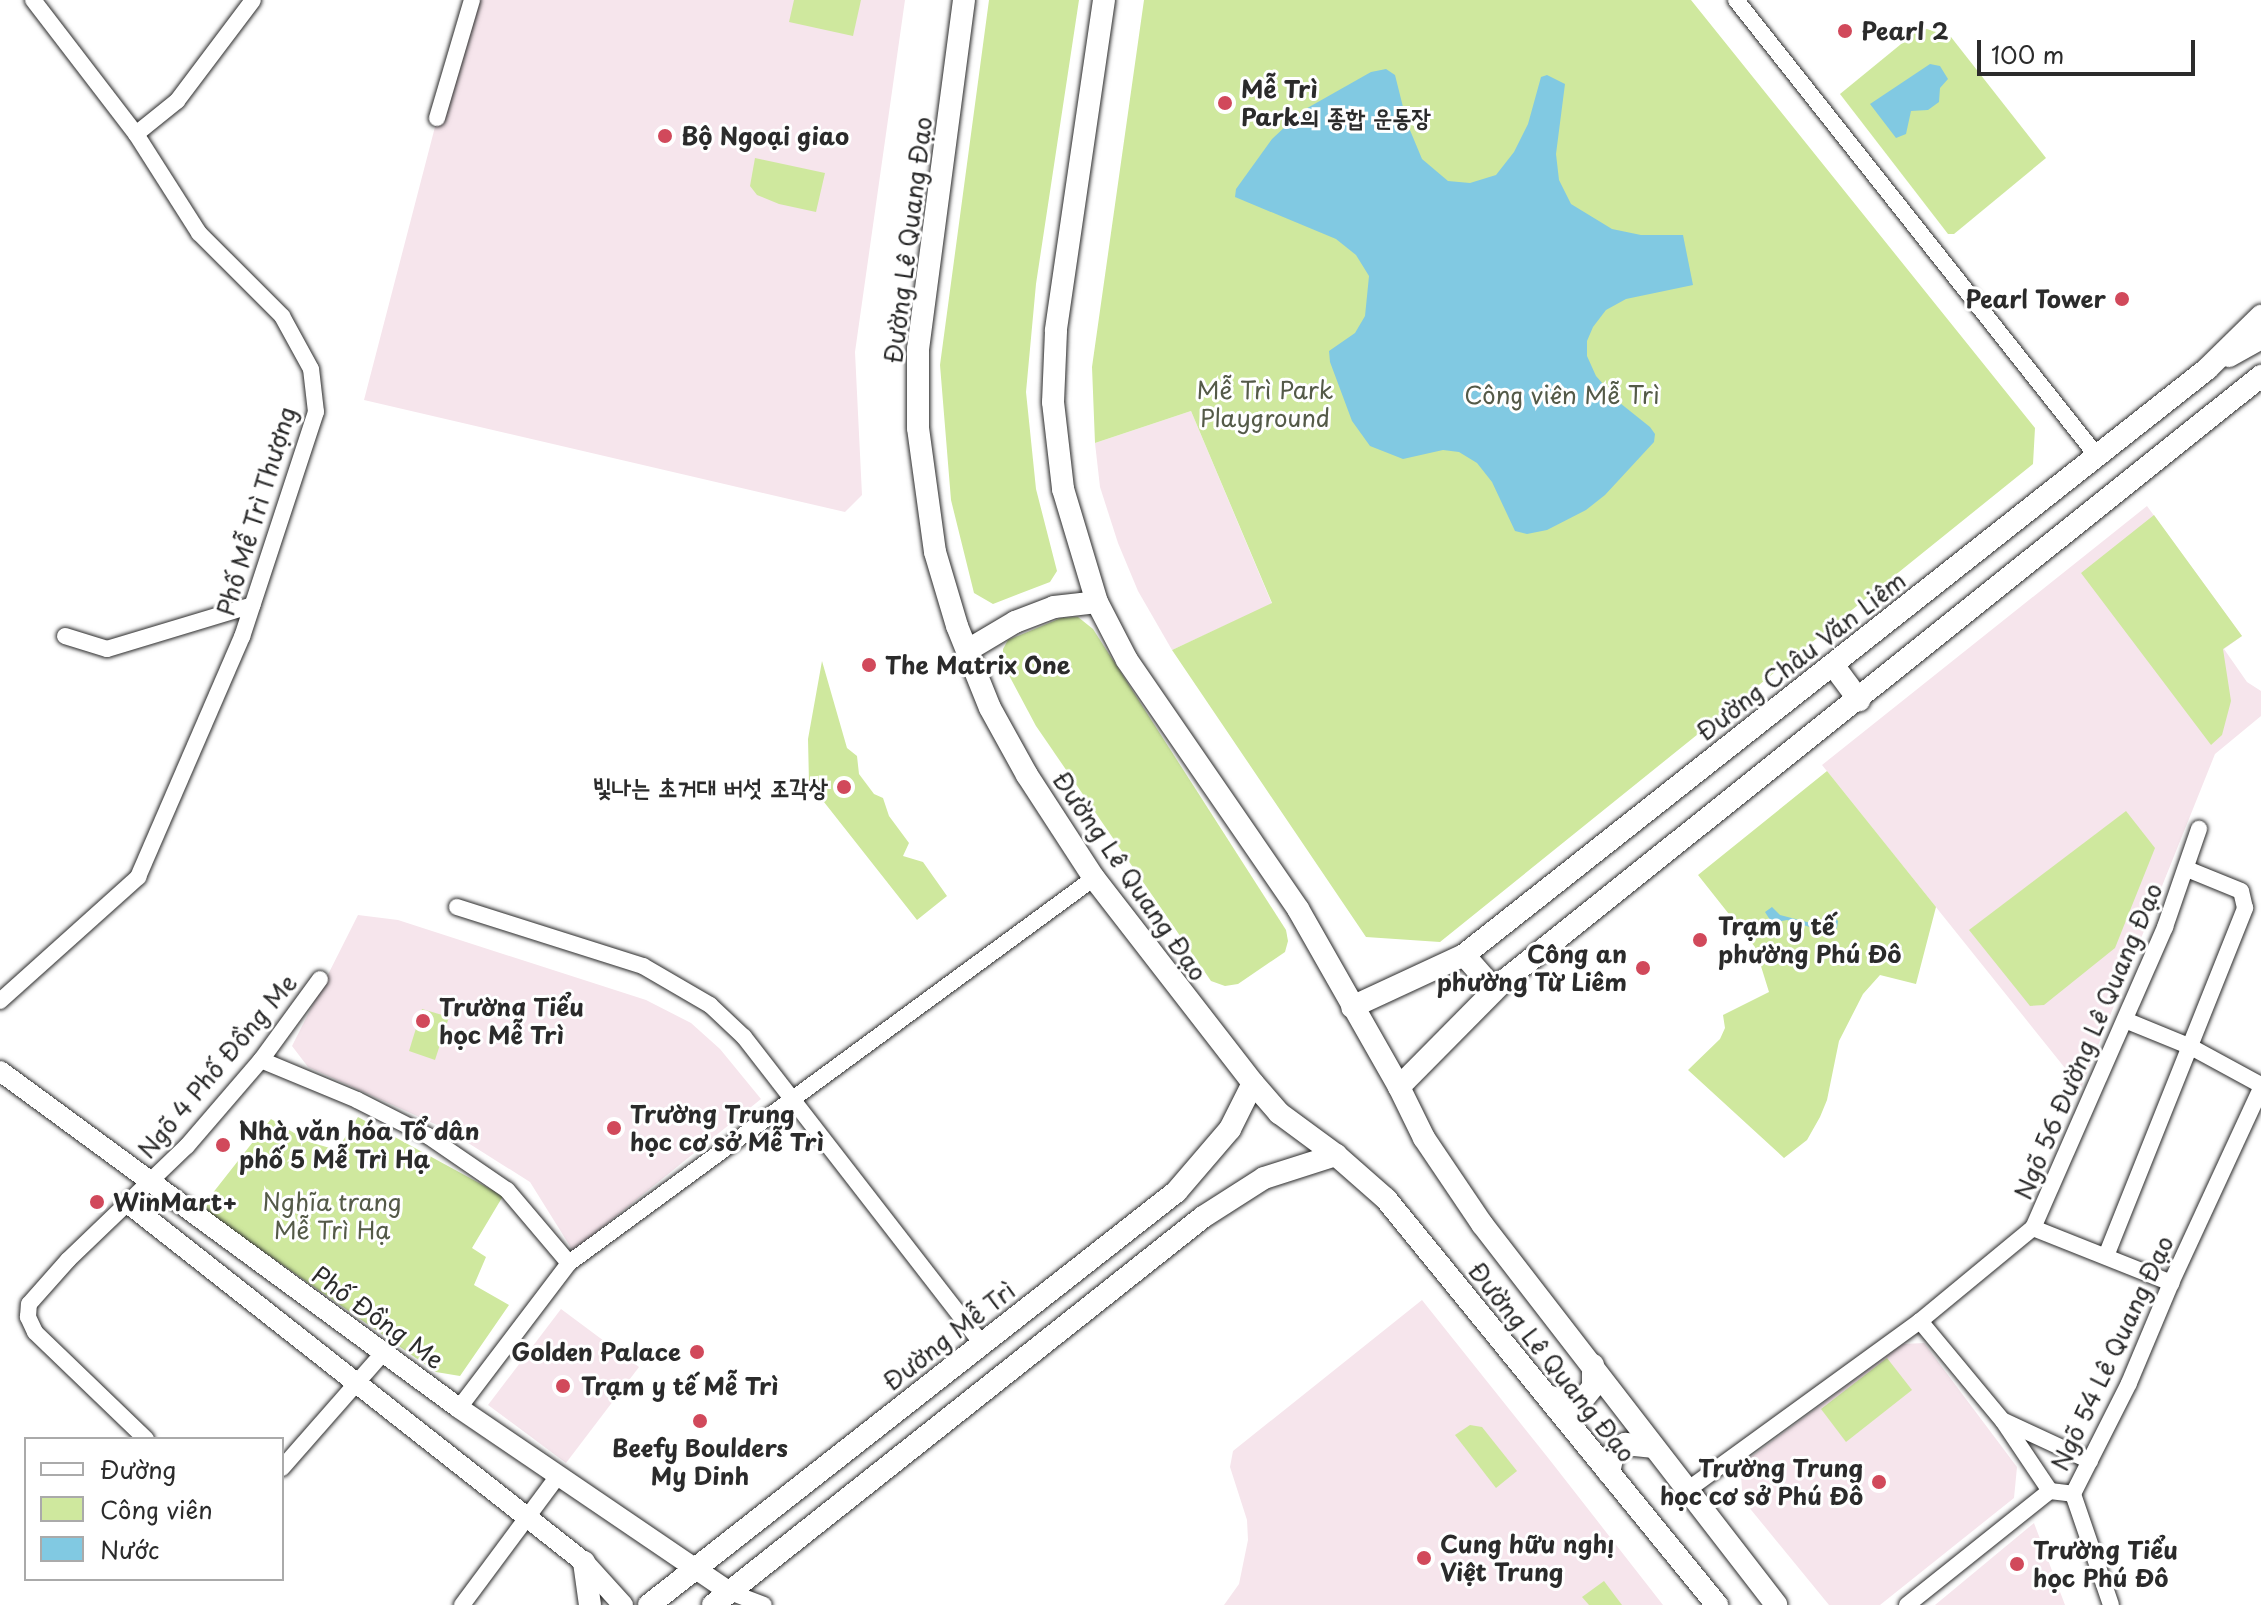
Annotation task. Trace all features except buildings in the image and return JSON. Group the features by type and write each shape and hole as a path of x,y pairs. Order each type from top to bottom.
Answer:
{"main road":[{"name":"Đường Lê Quang Đạo","path":"964,0 918,349 918,428 935,552 990,708 1027,775 1094,878 1253,1083 1279,1113 1336,1155 1386,1199 1717,1605"},
{"name":"Đường Lê Quang Đạo","path":"1104,0 1056,331 1053,402 1063,489 1097,602 1127,660 1298,909 1399,1087 1424,1138 1482,1224 1776,1605"},
{"name":"Đường Châu Văn Liêm","path":"1352,1007 1464,955 2207,369 2261,316"},
{"path":"2207,369 2261,338"},
{"path":"1399,1087 1494,989 2261,376"},
{"path":"968,650 1015,622 1041,612 1097,602"},
{"path":"1833,665 1859,700"},
{"path":"1464,955 1494,989"},
{"name":"Đường Mễ Trì","path":"657,1603 692,1569 1179,1189 1230,1129 1253,1083"},
{"path":"721,1598 1203,1217 1264,1178 1336,1155"},
{"path":"1179,1189 1203,1217"},
{"path":"1548,1396 1571,1404 1584,1398 1593,1387 1593,1365"},
{"path":"1609,1473 1613,1454 1625,1444 1652,1447"},
{"path":"584,1562 590,1605"}],"street":[{"name":"Phố Mễ Trì Thượng","path":"0,1001 138,877 253,605 316,412 311,369 282,316 199,233 136,134 33,0"},
{"path":"136,134 177,101 253,0"},
{"path":"437,118 472,0"},
{"path":"1736,0 2097,456"},
{"path":"65,636 107,649 253,605"},
{"name":"Ngõ 56 Đường Lê Quang Đạo","path":"1686,1491 1920,1321 2033,1228 2125,1020 2187,869 2199,829"},
{"name":"Ngõ 56 Đường Lê Quang Đạo","path":"2187,869 2241,891 2245,908 2191,1047"},
{"path":"459,1408 569,1263 1094,878"},
{"path":"457,907 643,966 710,1005 744,1037 982,1344"},
{"name":"Ngõ 4 Phố Đồng Me","path":"144,1437 42,1339 28,1317 32,1297 151,1184 261,1060 320,979"},
{"path":"2125,1020 2191,1047 2261,1086"},
{"path":"2106,1256 2191,1047"},
{"path":"261,1060 357,1100 428,1136 507,1190 569,1263"},
{"name":"Phố Đồng Me","path":"0,1071 459,1408 692,1569 721,1598"},
{"name":"Ngõ 54 Lê Quang Đạo","path":"1907,1605 2050,1491 2073,1494 2129,1383 2261,1086"},
{"path":"129,1204 584,1562 623,1605"},
{"path":"2033,1228 2171,1283"},
{"path":"1920,1321 2003,1421 2050,1491"},
{"path":"284,1466 383,1353"},
{"path":"2003,1421 2090,1461"},
{"path":"462,1605 557,1477"},
{"path":"2073,1494 2111,1605"},
{"path":"721,1598 764,1605"}],"shaded area":[{"path":"468,0 905,0 855,352 862,495 845,512 364,400"},
{"path":"1191,411 1272,604 1172,650 1138,591 1118,543 1100,487 1095,443"},
{"path":"2147,506 2242,636 2224,649 2247,682 2261,691 2261,716 2215,754 2081,1088 1822,765"},
{"path":"358,915 398,920 646,1000 691,1023 720,1049 761,1099 573,1251 530,1182 446,1129 308,1067 292,1046"},
{"path":"1422,1300 1663,1605 1224,1605 1239,1584 1248,1540 1247,1520 1230,1467 1233,1451"},
{"name":"Trạm y tế Mễ Trì","path":"561,1309 639,1367 566,1463 488,1405"},
{"name":"Trường Trung học cơ sở Phú Đô","path":"1924,1343 2017,1467 2014,1498 1880,1605 1829,1605 1743,1500 1740,1465 1903,1344"},
{"name":"Trường Tiểu học Phú Đô","path":"2034,1523 2065,1605 1935,1605"}],"green space":[{"path":"794,0 861,0 853,36 789,22"},
{"path":"989,0 1079,0 1036,284 1026,392 1036,489 1057,571 1050,582 993,604 974,593 951,500 940,365"},
{"name":"Công viên Mễ Trì","path":"1144,0 1691,0 2035,428 2033,464 1440,942 1366,937 1172,650 1272,603 1191,411 1095,443 1092,367"},
{"path":"1927,29 1951,37 2046,158 1954,234 1948,234 1840,94 1917,31"},
{"path":"755,158 825,173 816,212 779,204 757,195 750,186"},
{"path":"2154,515 2242,636 2223,649 2231,701 2222,735 2211,745 2081,573"},
{"path":"1078,617 1093,629 1286,930 1288,941 1285,952 1238,984 1225,986 1211,981 1036,726 1003,664 1003,649 1008,640 1061,618"},
{"path":"822,661 847,748 857,756 859,774 874,794 883,798 889,816 909,843 903,856 923,862 947,896 917,920 809,783 808,739"},
{"path":"1827,771 1936,907 1916,984 1880,975 1863,994 1839,1041 1827,1100 1820,1117 1807,1140 1784,1158 1688,1070 1720,1039 1725,1028 1723,1015 1769,992 1755,947 1698,875"},
{"path":"2126,811 2155,848 2115,948 2044,1005 2030,1006 1969,930"},
{"path":"422,1009 449,1017 435,1060 409,1051"},
{"name":"Nghĩa trang Mễ Trì Hạ","path":"358,1117 503,1196 472,1248 486,1257 474,1285 509,1305 460,1376 436,1372 201,1208 271,1119 309,1142 337,1150"},
{"path":"1887,1358 1912,1390 1846,1442 1821,1409"},
{"path":"1470,1425 1482,1427 1517,1471 1496,1488 1455,1435"},
{"path":"1604,1581 1622,1605 1589,1605 1582,1597"}],"water":[{"path":"1930,64 1940,66 1948,79 1940,88 1939,102 1928,110 1911,111 1906,134 1896,138 1870,104"},
{"path":"1386,69 1395,75 1407,123 1422,159 1448,181 1470,183 1496,175 1514,152 1528,124 1541,77 1547,75 1565,84 1556,154 1559,180 1571,204 1612,229 1641,235 1683,235 1693,285 1626,299 1606,310 1587,341 1587,356 1596,376 1620,403 1650,427 1655,434 1654,442 1605,495 1586,510 1547,530 1527,534 1515,531 1492,482 1477,463 1459,452 1443,450 1403,459 1370,446 1352,421 1330,362 1329,351 1355,333 1365,316 1369,276 1356,255 1336,239 1235,197 1236,189 1272,139 1302,111 1371,72"},
{"path":"1772,907 1780,915 1811,923 1819,923 1833,915 1838,921 1837,928 1826,932 1787,920 1772,923 1765,912"}],"place":[{"name":"Pearl 2","path":"1845,31"},
{"name":"Mễ Trì Park의 종합 운동장","path":"1225,103"},
{"name":"Bộ Ngoại giao","path":"665,136"},
{"name":"Pearl Tower","path":"2122,299"},
{"name":"The Matrix One","path":"869,665"},
{"name":"빛나는 초거대 버섯 조각상","path":"844,787"},
{"name":"Trạm y tế phường Phú Đô","path":"1700,940"},
{"name":"Công an phường Từ Liêm","path":"1643,968"},
{"name":"Trường Tiểu học Mễ Trì","path":"423,1021"},
{"name":"Trường Trung học cơ sở Mễ Trì","path":"614,1128"},
{"name":"Nhà văn hóa Tổ dân phố 5 Mễ Trì Hạ","path":"223,1145"},
{"name":"WinMart+","path":"97,1202"},
{"name":"Golden Palace","path":"697,1352"},
{"name":"Trạm y tế Mễ Trì","path":"563,1386"},
{"name":"Beefy Boulders My Dinh","path":"700,1421"},
{"name":"Trường Trung học cơ sở Phú Đô","path":"1879,1482"},
{"name":"Cung hữu nghị Việt Trung","path":"1424,1558"},
{"name":"Trường Tiểu học Phú Đô","path":"2017,1564"}],"park label":[{"name":"Mễ Trì Park Playground","path":"1265,404"}]}
